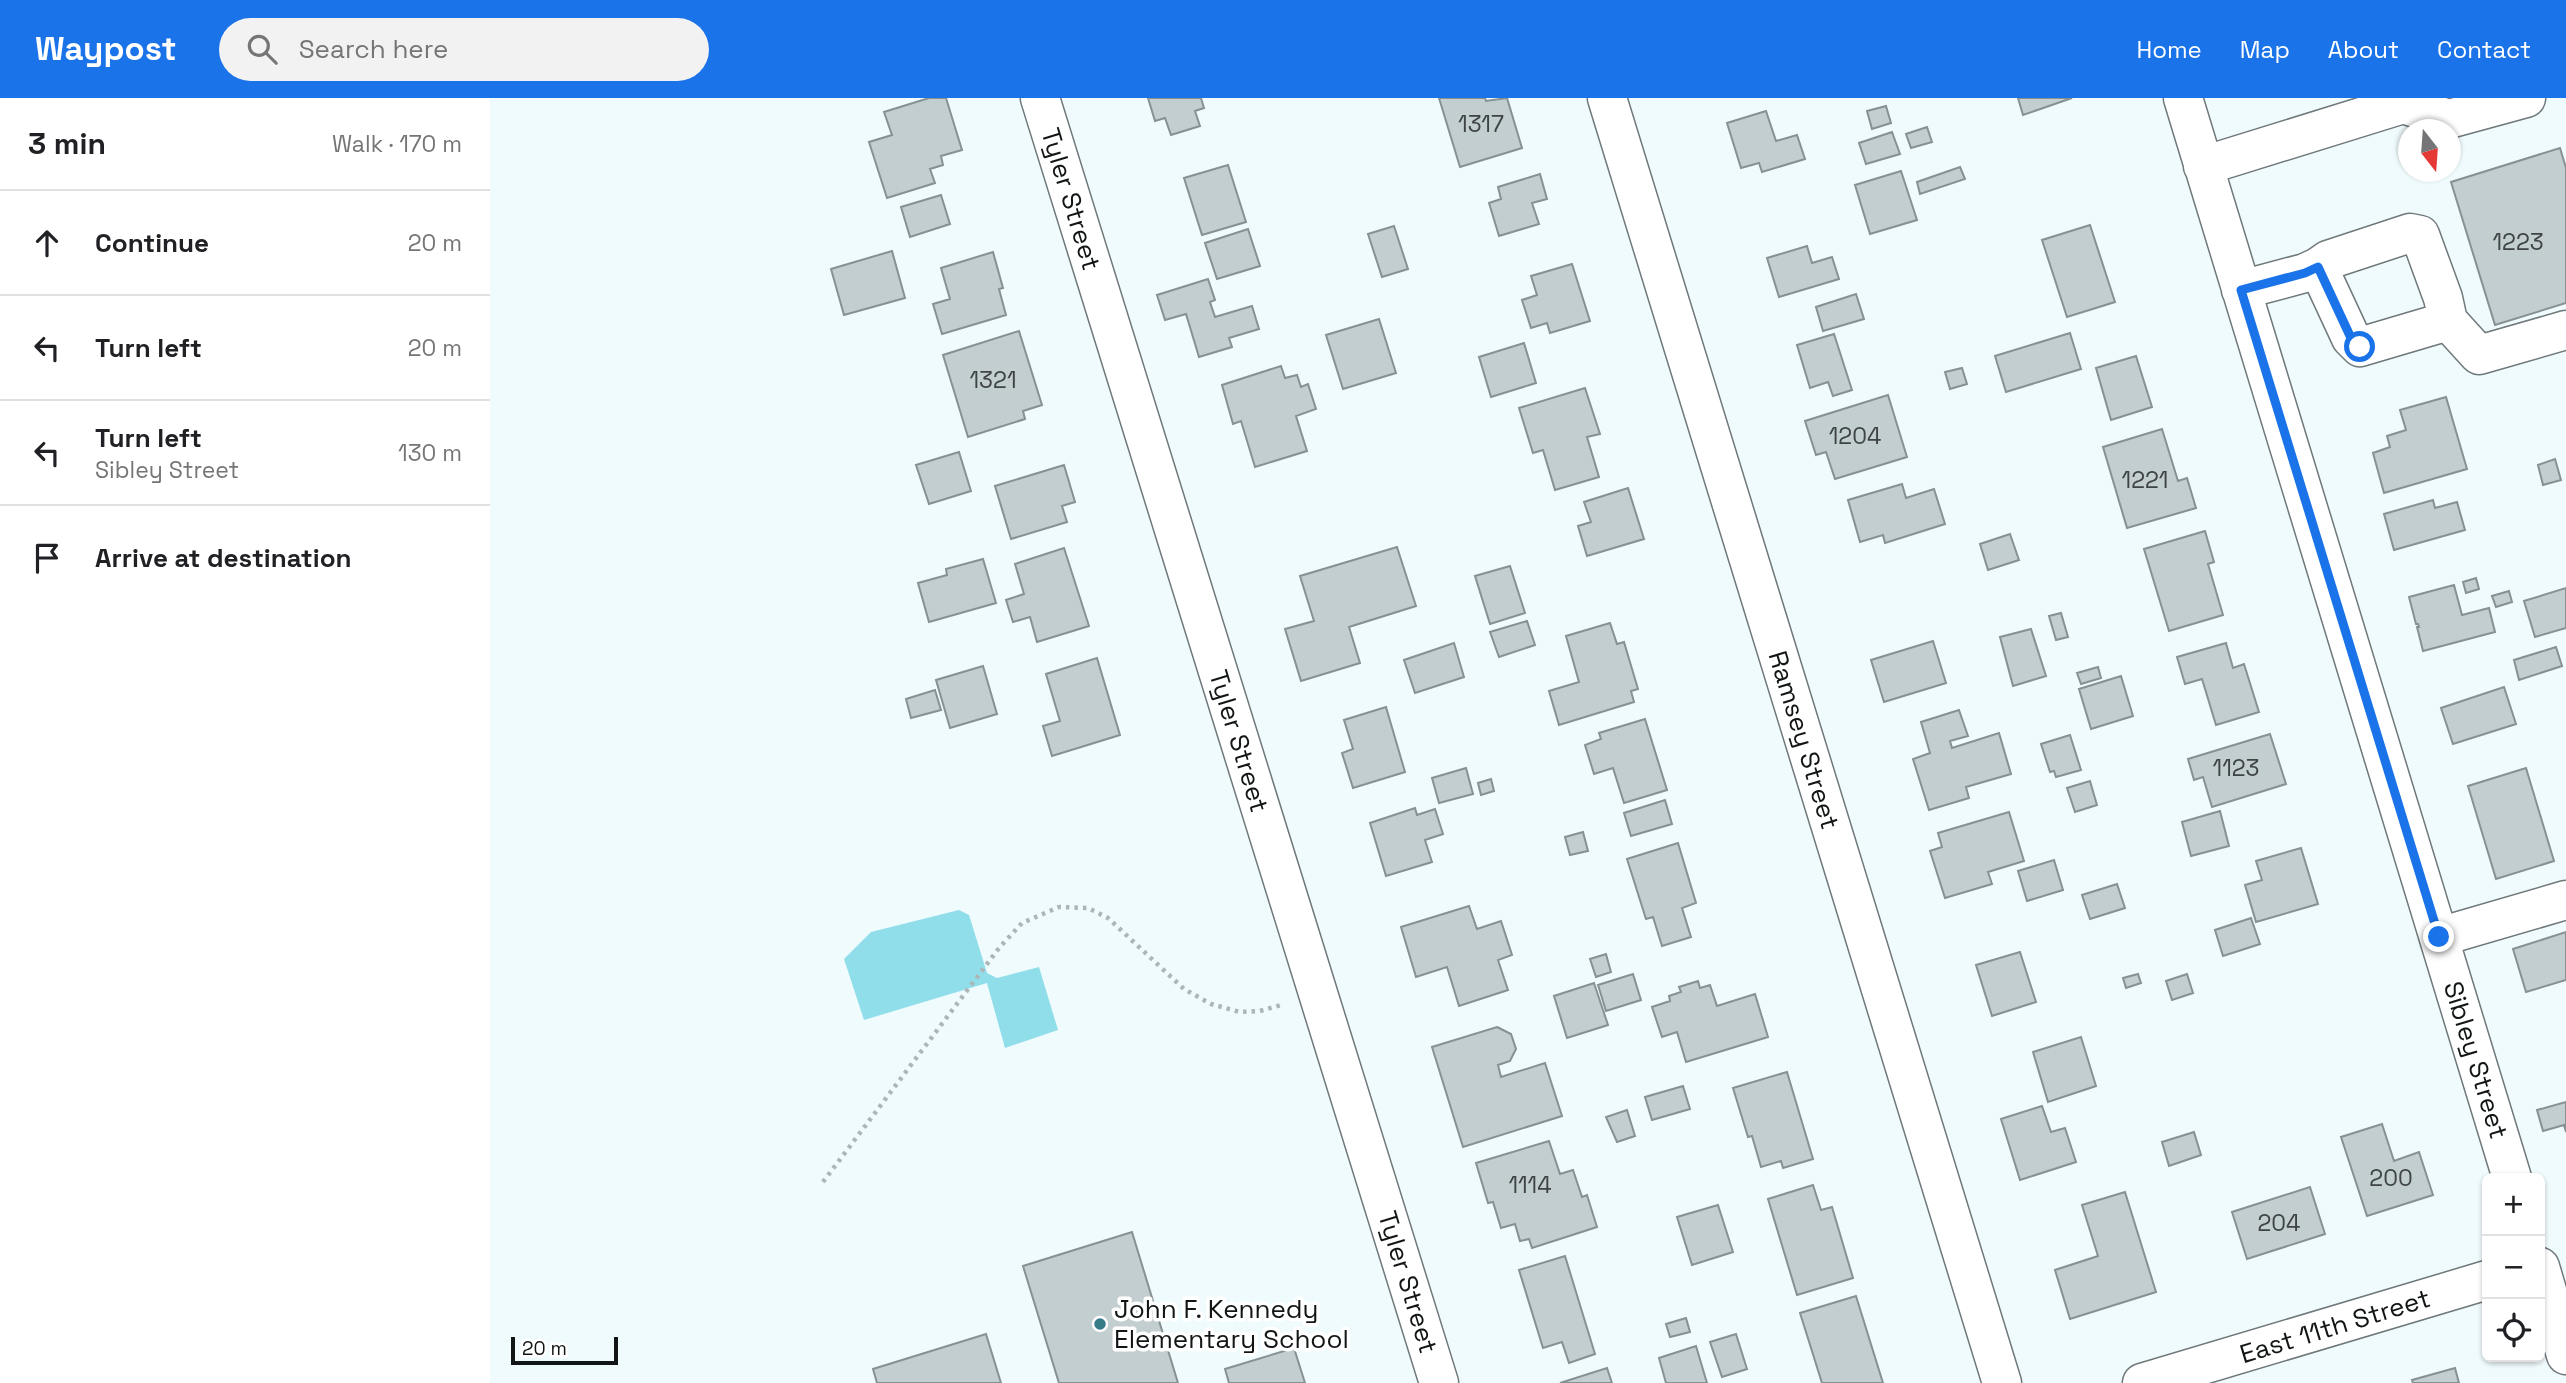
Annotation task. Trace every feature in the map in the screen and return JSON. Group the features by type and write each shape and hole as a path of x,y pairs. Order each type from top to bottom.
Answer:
{"street":[{"name":"Tyler Street","path":"1040,98 1439,1383"},
{"name":"Ramsey Street","path":"1607,98 2002,1383"},
{"name":"Sibley Street","path":"2183,98 2510,1173"},
{"path":"2203,166 2403,101 2449,119 2526,98"},
{"path":"2241,290 2305,273 2328,260 2410,233 2420,235 2443,298 2448,321 2479,355 2566,330"},
{"path":"2318,267 2351,338 2360,347 2448,321"},
{"path":"2439,937 2566,900"},
{"path":"2545,1264 2566,1257"},
{"name":"East 11th Street","path":"2142,1383 2482,1281"},
{"path":"2545,1283 2566,1355"}],"path":[{"path":"823,1182 999,948 1022,923 1059,906 1088,908 1108,918 1184,989 1211,1004 1240,1012 1260,1011 1281,1005"}],"shaded area":[{"path":"959,910 969,915 987,973 997,978 1039,967 1058,1030 1005,1048 987,983 864,1020 844,959 871,932"}],"building":[{"path":"929,98 946,98 962,150 941,156 943,165 930,169 935,183 887,198 869,142 892,135 884,112"},
{"path":"1148,98 1201,98 1204,108 1195,111 1200,126 1171,135 1165,118 1155,121"},
{"path":"1439,98 1485,98 1486,101 1507,98 1522,148 1460,167"},
{"path":"2018,98 2072,98 2023,115"},
{"path":"1886,106 1891,123 1872,129 1867,111"},
{"path":"1766,111 1776,141 1797,135 1805,159 1762,172 1759,163 1741,168 1727,123"},
{"path":"1927,127 1932,142 1911,148 1906,134"},
{"path":"1892,132 1900,154 1866,164 1859,143"},
{"path":"2560,148 2566,168 2566,303 2495,325 2451,182 2461,182 2461,179"},
{"path":"1228,165 1246,222 1202,235 1184,178"},
{"path":"1960,167 1965,179 1920,194 1917,182"},
{"path":"1901,171 1917,220 1870,234 1855,185"},
{"path":"1540,174 1547,199 1532,203 1539,224 1499,236 1489,203 1501,199 1498,187"},
{"path":"941,195 950,224 910,237 901,207"},
{"path":"2090,225 2115,302 2067,317 2042,240"},
{"path":"1394,226 1408,269 1382,277 1368,234"},
{"path":"1248,229 1260,266 1217,279 1205,243"},
{"path":"1807,246 1812,263 1832,257 1839,279 1779,297 1767,258"},
{"path":"892,251 905,298 844,315 831,269"},
{"path":"993,252 1003,288 999,289 1006,315 942,334 933,304 950,299 941,268"},
{"path":"1572,264 1590,321 1550,333 1547,323 1531,328 1522,300 1537,295 1531,276"},
{"path":"1208,279 1215,300 1210,302 1215,317 1252,306 1259,329 1229,338 1232,347 1199,357 1186,314 1165,320 1157,295"},
{"path":"1856,294 1864,319 1823,331 1816,307"},
{"path":"1379,319 1396,373 1343,389 1326,335"},
{"path":"1019,331 1042,405 1023,411 1025,419 968,437 943,355"},
{"path":"2070,333 2081,369 2006,392 1995,356"},
{"path":"1834,334 1852,390 1833,396 1828,382 1810,388 1797,345"},
{"path":"1524,343 1536,383 1491,397 1479,357"},
{"path":"2136,356 2152,407 2111,420 2096,368"},
{"path":"1281,366 1285,378 1297,375 1301,387 1308,384 1316,409 1296,416 1307,451 1255,467 1241,421 1233,424 1222,385"},
{"path":"1962,368 1967,384 1950,389 1945,372"},
{"path":"1585,388 1600,434 1587,437 1599,477 1555,490 1543,450 1533,453 1519,408"},
{"path":"1888,395 1907,457 1835,479 1826,452 1816,455 1805,421"},
{"path":"2446,397 2467,469 2384,493 2373,453 2390,447 2387,436 2406,430 2400,410"},
{"path":"2162,429 2178,481 2187,478 2196,508 2127,528 2103,447"},
{"path":"959,452 971,491 929,504 916,465"},
{"path":"2555,459 2561,480 2543,485 2538,465"},
{"path":"1064,465 1075,502 1062,506 1067,522 1011,539 995,486"},
{"path":"1902,484 1906,498 1934,489 1945,524 1885,543 1883,535 1860,542 1848,500"},
{"path":"1628,488 1644,539 1587,556 1578,526 1591,522 1584,502"},
{"path":"2433,500 2435,508 2457,502 2465,530 2394,550 2384,514"},
{"path":"2205,531 2214,562 2208,564 2223,615 2169,631 2144,549"},
{"path":"2010,534 2019,560 1988,570 1980,544"},
{"path":"1397,547 1416,606 1349,627 1360,663 1301,681 1285,629 1314,621 1300,576"},
{"path":"1064,548 1089,626 1037,642 1030,617 1013,622 1006,600 1024,594 1015,564"},
{"path":"983,559 996,603 929,622 918,583 947,575 946,569"},
{"path":"1510,566 1525,613 1490,624 1475,576"},
{"path":"2476,578 2479,589 2466,593 2463,582"},
{"path":"2454,585 2462,615 2489,608 2495,632 2423,651 2419,627 2409,597"},
{"path":"2566,588 2566,628 2535,637 2524,601"},
{"path":"2509,591 2512,602 2496,607 2492,596"},
{"path":"2061,613 2068,637 2056,640 2049,616"},
{"path":"1527,621 1535,645 1499,657 1490,632"},
{"path":"1610,623 1617,644 1624,642 1638,689 1631,691 1634,702 1559,725 1549,691 1579,682 1566,636"},
{"path":"2031,629 2046,676 2013,686 2000,637"},
{"path":"1933,641 1946,683 1884,702 1871,660"},
{"path":"1454,643 1464,677 1415,693 1404,660"},
{"path":"2226,643 2233,668 2244,664 2259,712 2216,725 2202,679 2185,684 2177,657"},
{"path":"2556,647 2562,666 2519,680 2514,660"},
{"path":"1097,658 1120,735 1052,756 1043,726 1060,721 1046,674"},
{"path":"983,666 997,714 950,728 936,680"},
{"path":"2098,667 2101,678 2081,684 2077,673"},
{"path":"2121,676 2133,716 2091,729 2079,689"},
{"path":"2504,687 2516,724 2453,744 2441,708"},
{"path":"935,690 941,710 911,718 906,699"},
{"path":"1386,707 1405,772 1353,788 1342,753 1353,749 1344,720"},
{"path":"1959,710 1968,736 1950,741 1952,748 1999,733 2011,774 1966,787 1969,798 1929,810 1913,759 1930,753 1921,722"},
{"path":"1645,719 1667,790 1624,803 1613,768 1594,774 1585,745 1601,739 1599,733"},
{"path":"2270,734 2286,784 2212,807 2203,777 2194,780 2188,759"},
{"path":"2070,735 2081,770 2056,777 2054,771 2050,772 2041,744"},
{"path":"1466,768 1473,794 1439,803 1432,778"},
{"path":"2526,768 2554,861 2496,879 2468,786"},
{"path":"1491,779 1494,791 1481,795 1478,783"},
{"path":"2090,781 2097,805 2075,812 2067,788"},
{"path":"1665,800 1672,824 1631,836 1624,813"},
{"path":"1415,808 1417,815 1435,809 1443,834 1425,840 1432,862 1386,876 1370,823"},
{"path":"2220,811 2229,846 2191,856 2182,822"},
{"path":"2009,812 2024,861 1988,872 1992,884 1945,898 1930,851 1942,847 1938,833"},
{"path":"1583,832 1588,851 1570,855 1565,837"},
{"path":"1678,843 1696,903 1682,908 1691,937 1662,946 1653,917 1646,919 1627,859"},
{"path":"2301,848 2318,904 2256,922 2245,885 2262,880 2256,861"},
{"path":"2054,860 2063,890 2027,901 2018,871"},
{"path":"2117,884 2125,908 2090,919 2082,895"},
{"path":"1469,906 1477,929 1501,921 1512,955 1498,960 1508,990 1459,1006 1447,967 1416,977 1401,927"},
{"path":"2251,918 2260,944 2223,956 2215,930"},
{"path":"2566,932 2566,980 2526,992 2513,949"},
{"path":"2020,952 2036,1002 1992,1016 1976,965"},
{"path":"1606,954 1611,972 1596,977 1590,959"},
{"path":"1633,974 1641,1000 1606,1011 1598,985"},
{"path":"2138,974 2141,983 2126,988 2123,978"},
{"path":"2187,974 2193,993 2172,1000 2166,981"},
{"path":"1698,981 1700,988 1710,985 1717,1006 1755,994 1768,1037 1686,1062 1677,1032 1662,1037 1652,1007 1670,1001 1669,996 1681,992 1679,987"},
{"path":"1594,983 1608,1025 1567,1038 1554,996"},
{"path":"1497,1027 1511,1034 1516,1049 1510,1061 1498,1065 1501,1077 1545,1063 1562,1116 1463,1147 1432,1047"},
{"path":"2081,1037 2096,1086 2048,1102 2033,1052"},
{"path":"1787,1072 1813,1159 1783,1168 1781,1161 1761,1167 1752,1136 1748,1137 1733,1088"},
{"path":"1683,1086 1690,1109 1652,1120 1645,1097"},
{"path":"2566,1102 2566,1132 2564,1125 2543,1131 2537,1110"},
{"path":"2042,1106 2051,1132 2065,1128 2076,1162 2020,1180 2001,1119"},
{"path":"1627,1110 1635,1136 1617,1142 1606,1117"},
{"path":"2382,1124 2394,1161 2419,1152 2433,1195 2367,1216 2341,1137"},
{"path":"2194,1132 2201,1155 2169,1166 2162,1142"},
{"path":"1549,1141 1560,1174 1573,1170 1582,1197 1587,1195 1597,1227 1532,1248 1529,1239 1520,1241 1515,1224 1501,1228 1493,1202 1488,1203 1476,1163"},
{"path":"1813,1185 1821,1210 1832,1207 1853,1278 1797,1295 1768,1199"},
{"path":"2310,1187 2325,1234 2247,1259 2232,1212"},
{"path":"2125,1192 2156,1292 2070,1319 2055,1270 2098,1256 2082,1205"},
{"path":"1718,1205 1733,1252 1692,1265 1677,1217"},
{"name":"John F. Kennedy Elementary School","path":"1132,1232 1178,1383 1059,1383 1023,1266"},
{"path":"1565,1256 1595,1354 1569,1363 1562,1342 1543,1348 1519,1270"},
{"path":"1856,1296 1883,1383 1822,1383 1800,1313"},
{"path":"1686,1318 1690,1332 1670,1337 1666,1324"},
{"path":"986,1334 1001,1383 877,1383 873,1369"},
{"path":"1736,1334 1747,1369 1722,1377 1710,1342"},
{"path":"1696,1346 1707,1383 1666,1383 1659,1358"},
{"name":"John F. Kennedy Elementary School","path":"1294,1348 1305,1383 1229,1383 1225,1369"},
{"path":"1607,1368 1612,1383 1560,1383"},
{"path":"2455,1368 2459,1383 2413,1383 2412,1380"}],"place":[{"name":"John F. Kennedy Elementary School","path":"1100,1324"}],"route":[{"path":"2360,347 2351,338 2318,267 2241,290 2439,937"}]}
